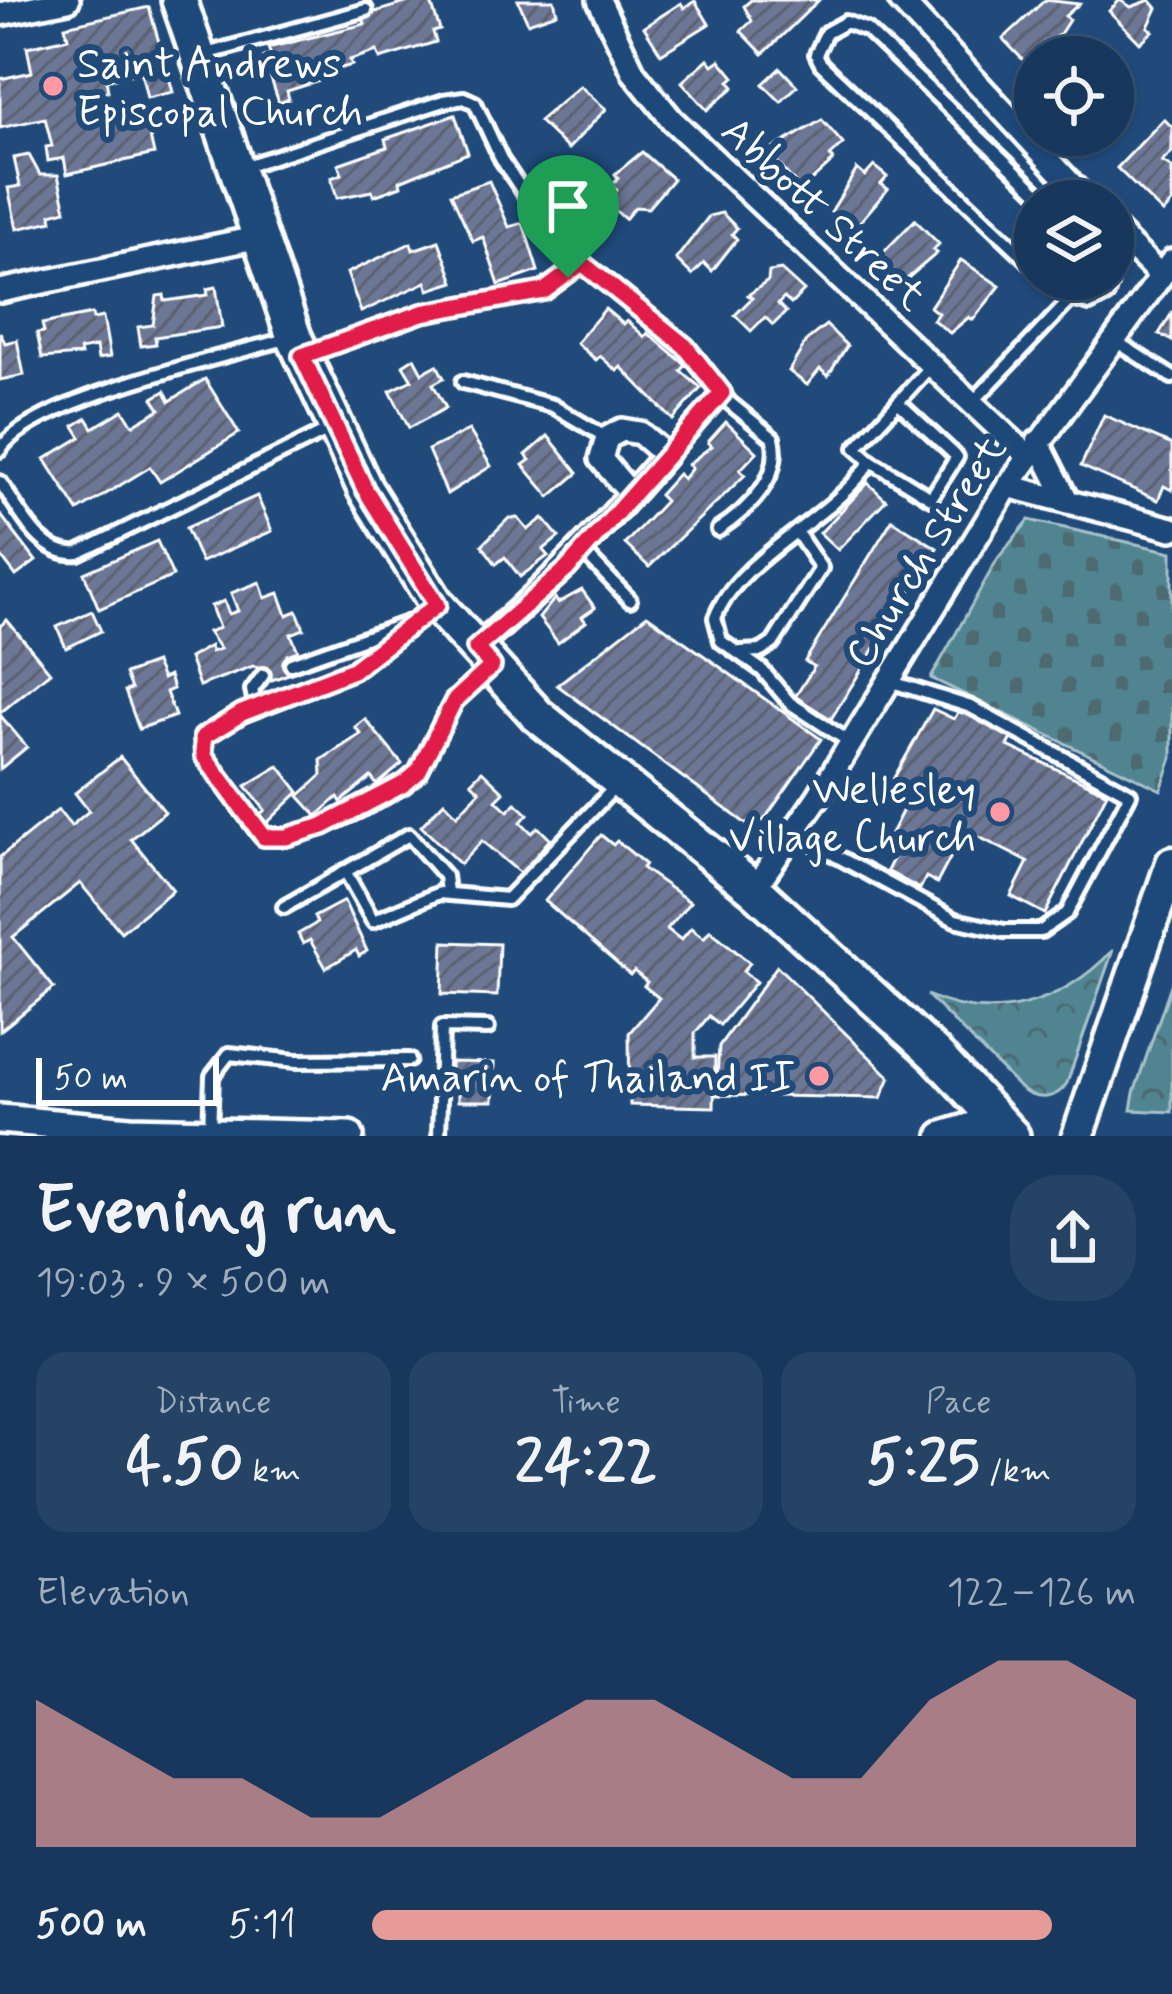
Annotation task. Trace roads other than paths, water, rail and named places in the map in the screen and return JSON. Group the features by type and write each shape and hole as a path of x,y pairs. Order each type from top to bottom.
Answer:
{"main road":[{"path":"179,0 298,347 423,614 484,657 537,715 617,785 754,889 1005,1128"},
{"path":"1078,1136 1172,863"}],"street":[{"path":"0,14 68,0"},
{"name":"Abbott Street","path":"599,0 634,73 672,120 970,404 1033,449 1068,502"},
{"path":"900,0 1014,120"},
{"path":"1047,156 1069,180"},
{"path":"0,291 260,237"},
{"path":"1134,244 1167,268"},
{"name":"Church Street","path":"754,889 851,743 1008,486 1167,268"},
{"path":"484,657 583,551 665,455 636,431 622,430 607,438 603,466 631,494"},
{"path":"1008,486 1172,529"},
{"path":"0,1119 159,1134 349,1136"},
{"path":"943,1136 1005,1128"}],"lane":[{"path":"199,56 366,10"},
{"path":"1014,247 821,64 818,43 839,24 867,29 1025,180"},
{"path":"238,169 464,98 484,115 501,159 539,221 582,263 685,346 722,393 768,431 776,453 766,482 718,530"},
{"path":"993,150 1014,128"},
{"path":"0,450 31,423 116,389 422,313 544,291 582,263"},
{"path":"970,404 1070,300"},
{"path":"1114,340 1172,377"},
{"path":"898,402 957,457 931,498 856,448 898,402 931,366"},
{"path":"463,382 553,406 607,438"},
{"path":"665,455 722,393"},
{"path":"0,482 42,541 62,554 78,553 334,428"},
{"path":"851,743 790,703 762,670 715,632 717,610 738,584 855,484 871,461"},
{"path":"733,650 754,653 773,643 821,568 798,534"},
{"path":"583,551 630,600"},
{"path":"291,664 423,614"},
{"path":"423,614 353,670 256,708 209,733 201,750 259,834 286,837 323,826 411,778 484,657"},
{"path":"256,708 252,690 263,675"},
{"path":"794,832 967,924 1041,931 1067,913 1130,794 971,707 889,681"},
{"path":"345,872 373,921 447,892 508,899 617,785"},
{"path":"284,907 410,835 446,876 447,892"},
{"path":"439,1136 442,1027 488,1028"},
{"path":"210,1133 212,1076 229,1054 296,1061 409,1060"}],"place":[{"name":"Saint Andrews Episcopal Church","path":"53,86"},
{"name":"Wellesley Village Church","path":"1000,812"},
{"name":"Amarin of Thailand II","path":"819,1076"}]}
